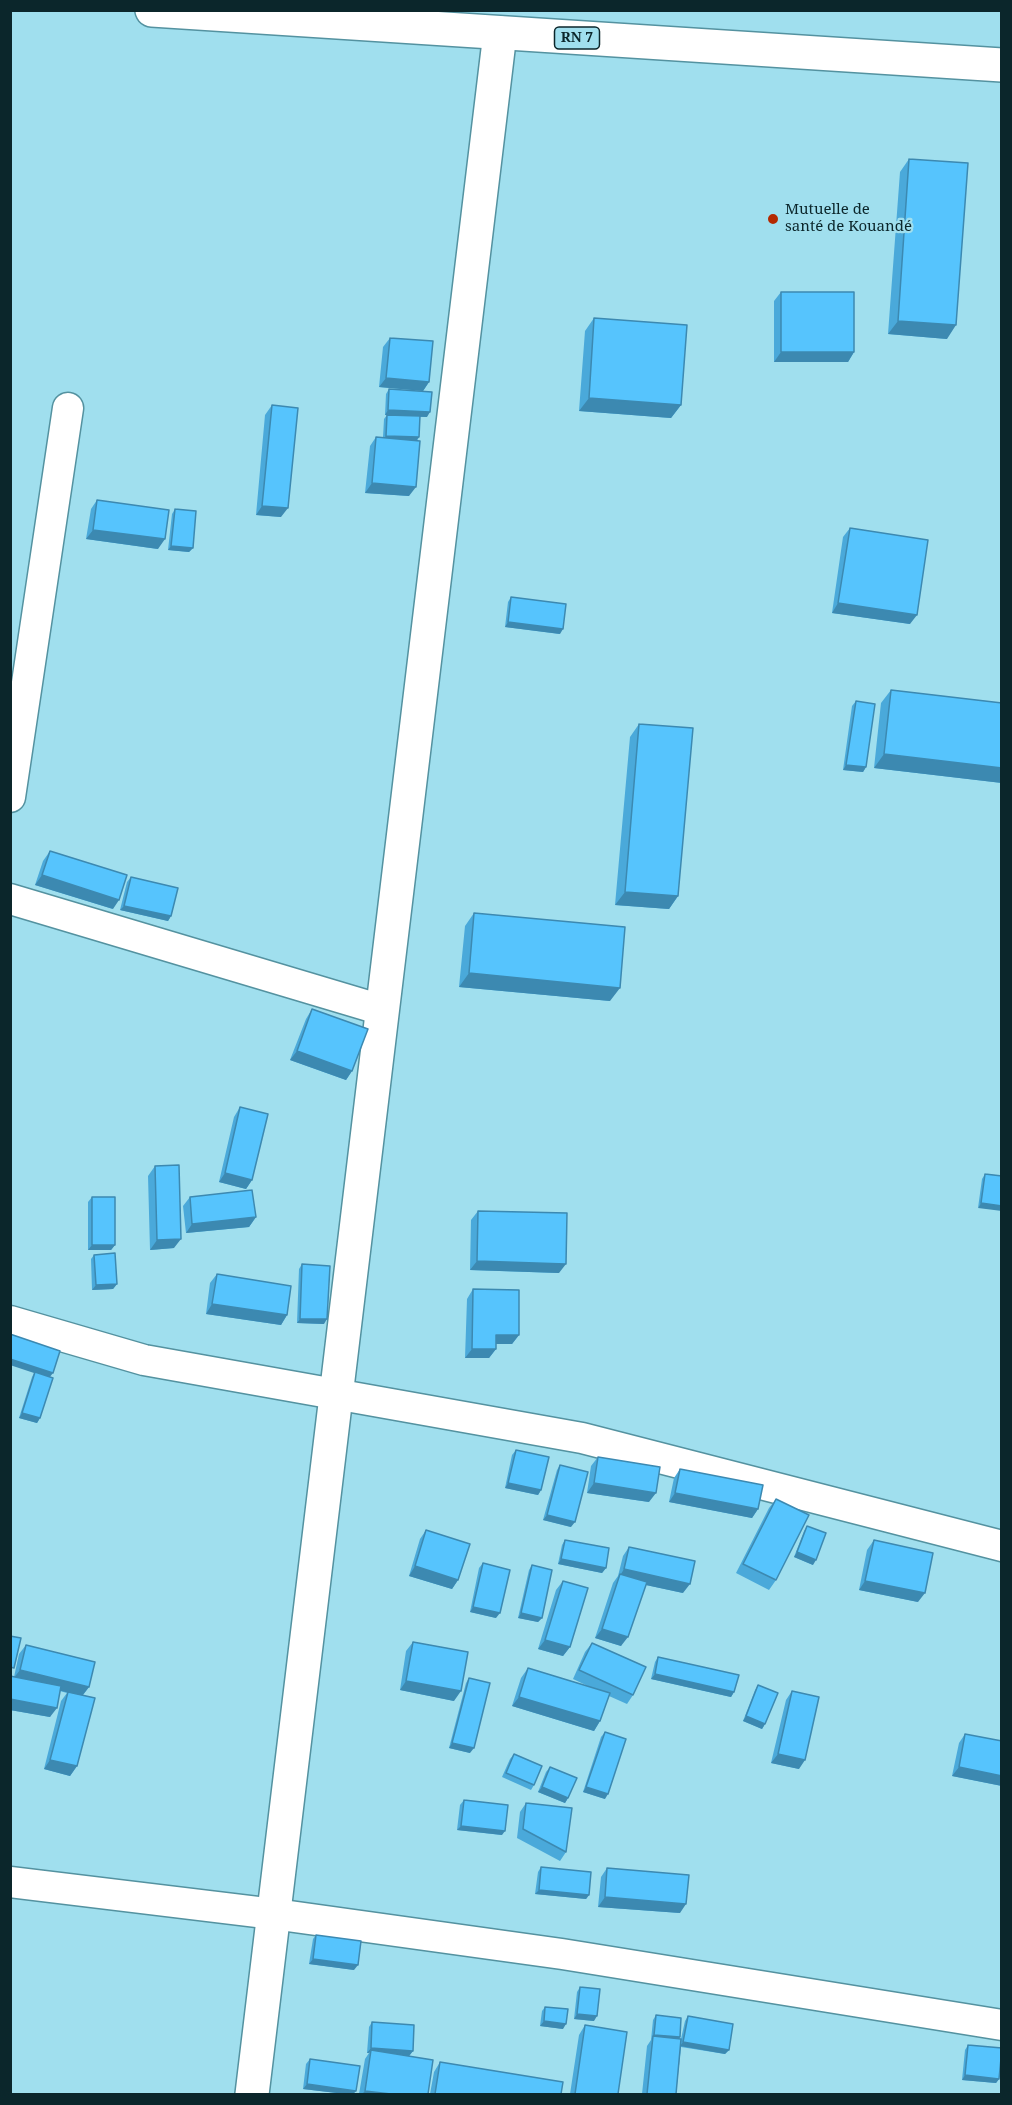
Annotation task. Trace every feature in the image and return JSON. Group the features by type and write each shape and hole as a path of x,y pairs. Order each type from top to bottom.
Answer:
{"street":[{"name":"RN 7","path":"152,10 1002,65"},
{"path":"252,2094 500,33"},
{"path":"10,798 68,408"},
{"path":"10,899 382,1010"},
{"path":"10,1320 144,1360 582,1438 1002,1546"},
{"path":"10,1882 274,1914 562,1954 1002,2025"}],"building":[{"path":"909,159 968,163 956,325 898,321"},
{"path":"781,292 854,292 854,352 781,352"},
{"path":"594,318 687,325 681,405 589,398"},
{"path":"390,338 433,341 429,382 386,378"},
{"path":"389,389 432,392 430,412 388,410"},
{"path":"272,405 298,408 288,508 262,506"},
{"path":"387,415 420,416 419,437 386,436"},
{"path":"376,437 420,441 416,487 372,483"},
{"path":"97,500 169,510 165,539 93,530"},
{"path":"175,509 196,511 193,548 171,546"},
{"path":"850,528 928,540 917,615 838,603"},
{"path":"511,597 566,604 563,629 508,622"},
{"path":"891,690 1002,703 1002,768 884,754"},
{"path":"856,701 875,704 866,767 846,765"},
{"path":"639,724 693,728 678,896 625,892"},
{"path":"50,851 127,875 119,900 42,875"},
{"path":"131,877 178,888 171,916 124,906"},
{"path":"474,913 625,927 620,988 469,973"},
{"path":"312,1009 368,1029 352,1071 297,1051"},
{"path":"240,1107 268,1114 252,1180 225,1173"},
{"path":"179,1165 181,1239 157,1240 155,1166"},
{"path":"985,1174 1002,1176 1002,1206 981,1203"},
{"path":"252,1190 256,1217 192,1224 190,1197"},
{"path":"92,1197 115,1197 115,1245 92,1245"},
{"path":"478,1211 567,1213 566,1264 477,1261"},
{"path":"115,1253 117,1284 96,1285 94,1255"},
{"path":"302,1264 330,1266 327,1319 300,1319"},
{"path":"217,1274 291,1286 287,1315 212,1304"},
{"path":"473,1289 519,1290 519,1335 496,1335 496,1349 472,1349"},
{"path":"10,1334 60,1351 53,1373 10,1359"},
{"path":"35,1372 53,1378 40,1418 22,1413"},
{"path":"516,1450 549,1457 541,1490 508,1483"},
{"path":"598,1457 660,1467 656,1493 594,1483"},
{"path":"560,1465 588,1472 575,1522 547,1515"},
{"path":"680,1469 763,1485 758,1509 675,1493"},
{"path":"776,1499 809,1515 776,1580 743,1564"},
{"path":"807,1526 826,1533 816,1560 797,1552"},
{"path":"426,1530 470,1544 458,1580 415,1566"},
{"path":"565,1540 609,1548 606,1568 561,1559"},
{"path":"874,1540 933,1553 925,1593 865,1581"},
{"path":"629,1547 695,1561 690,1584 624,1569"},
{"path":"483,1563 510,1570 500,1613 473,1607"},
{"path":"532,1565 552,1570 542,1618 521,1613"},
{"path":"620,1574 647,1582 628,1637 602,1629"},
{"path":"563,1581 588,1588 570,1647 545,1640"},
{"path":"10,1636 21,1638 14,1668 10,1667"},
{"path":"413,1642 468,1652 461,1691 406,1681"},
{"path":"592,1643 646,1667 633,1695 579,1670"},
{"path":"26,1645 95,1662 89,1687 20,1670"},
{"path":"658,1657 739,1675 734,1692 655,1674"},
{"path":"528,1668 610,1693 600,1721 519,1697"},
{"path":"10,1676 61,1686 57,1708 10,1699"},
{"path":"469,1678 490,1683 474,1748 452,1743"},
{"path":"758,1685 778,1693 765,1724 746,1716"},
{"path":"792,1691 819,1697 805,1760 778,1754"},
{"path":"68,1692 95,1698 77,1766 50,1760"},
{"path":"605,1732 626,1739 608,1794 586,1787"},
{"path":"965,1734 1002,1741 1002,1776 959,1767"},
{"path":"514,1754 542,1766 534,1785 506,1773"},
{"path":"550,1767 577,1778 568,1798 542,1787"},
{"path":"464,1800 508,1805 505,1831 461,1826"},
{"path":"526,1803 572,1808 566,1852 523,1829"},
{"path":"541,1867 591,1872 589,1895 539,1890"},
{"path":"607,1868 689,1875 686,1904 605,1897"},
{"path":"316,1935 361,1941 358,1965 313,1959"},
{"path":"580,1987 600,1989 597,2016 577,2014"},
{"path":"545,2007 568,2009 566,2024 544,2021"},
{"path":"656,2015 681,2018 680,2037 654,2035"},
{"path":"688,2016 733,2024 729,2050 683,2042"},
{"path":"372,2022 414,2025 413,2051 371,2048"},
{"path":"585,2025 627,2032 618,2094 575,2094"},
{"path":"653,2036 681,2039 676,2094 647,2094"},
{"path":"968,2045 1002,2048 999,2079 965,2075"},
{"path":"371,2050 433,2060 428,2094 365,2091"},
{"path":"310,2059 360,2066 356,2091 307,2084"},
{"path":"440,2062 563,2082 561,2094 435,2094"}],"place":[{"name":"Mutuelle de santé de Kouandé","path":"773,219"}]}
